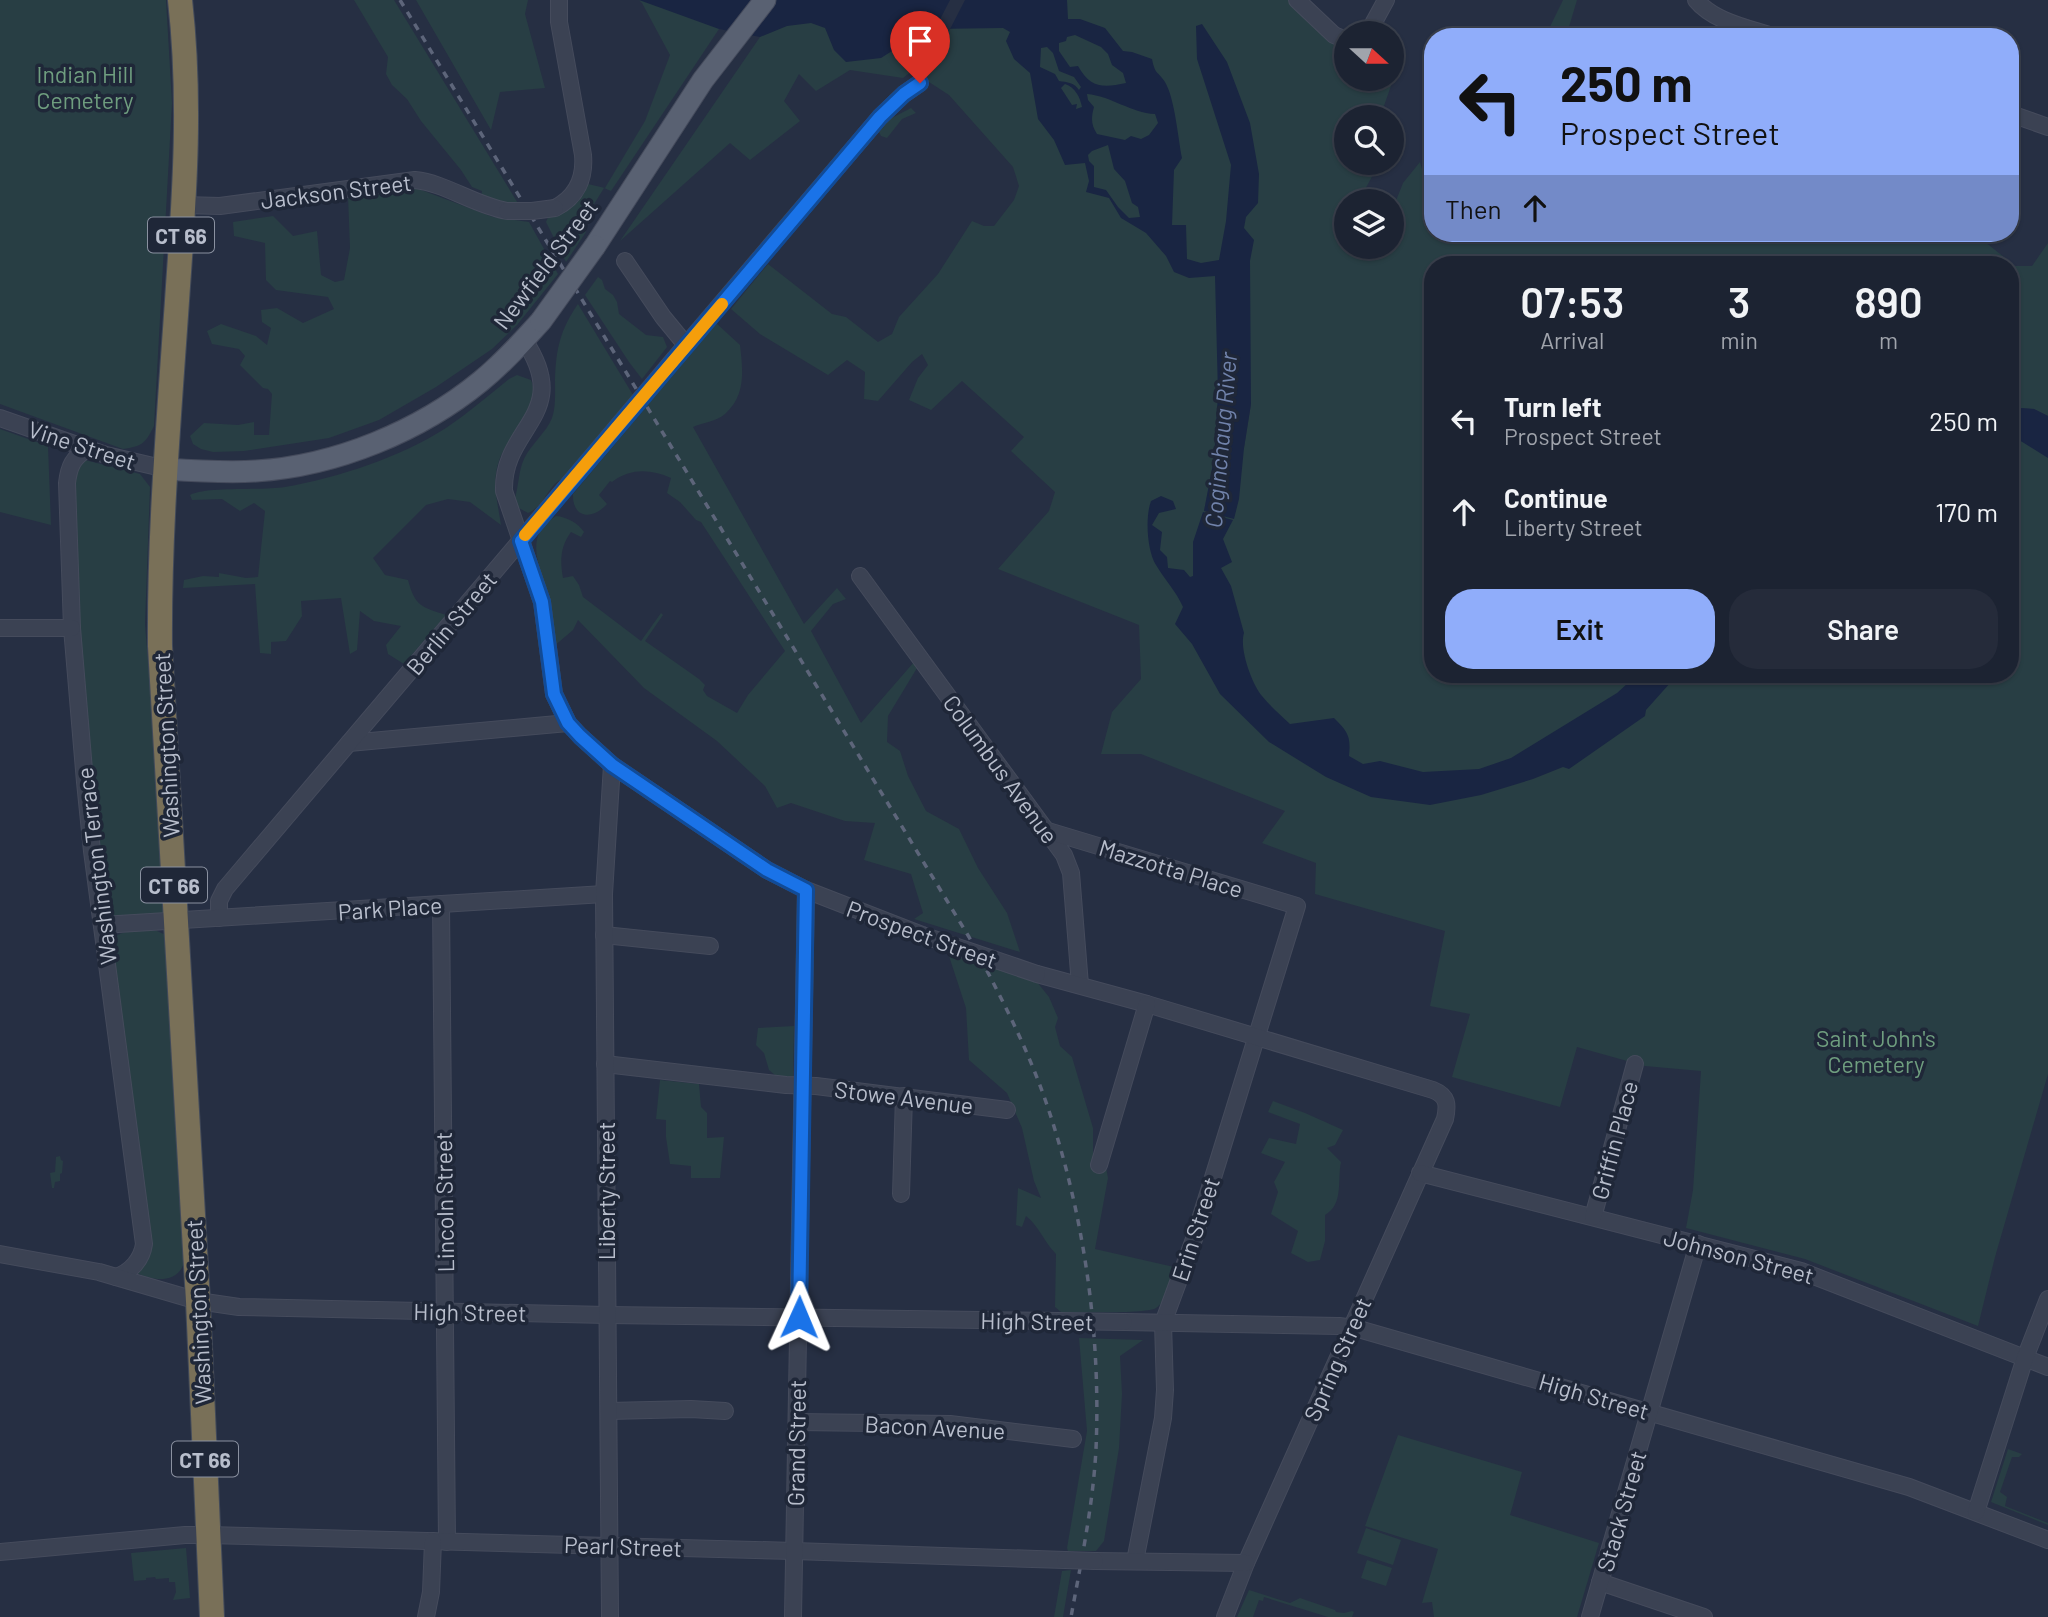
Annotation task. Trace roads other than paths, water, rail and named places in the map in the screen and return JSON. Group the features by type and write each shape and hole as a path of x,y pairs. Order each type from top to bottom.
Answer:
{"highway":[{"name":"Washington Street","path":"180,0 187,77 187,138 160,570 160,646 198,1301 212,1617"}],"main road":[{"name":"Newfield Street","path":"166,469 259,471 309,463 359,448 408,428 456,400 501,364 541,321 595,246 703,80 765,0"}],"street":[{"name":"Jackson Street","path":"183,205 220,206 415,180 507,211 555,208 575,192 584,170 559,22 559,0"},
{"path":"1297,0 1334,35"},
{"path":"1375,21 1386,0"},
{"path":"1696,0 1704,9 1749,28"},
{"name":"Berlin Street","path":"219,918 219,901 225,889 880,117 920,83"},
{"path":"2019,117 2048,127"},
{"path":"625,261 663,317 686,345"},
{"path":"349,743 568,723 554,694 542,602 504,491 504,478 513,451 539,407 541,392 538,366 524,340"},
{"name":"Vine Street","path":"0,418 87,449 166,469"},
{"name":"Washington Terrace","path":"87,449 74,459 67,483 72,628 92,851 144,1244 143,1253 129,1270 116,1277"},
{"name":"Columbus Avenue","path":"860,576 1065,855 1071,873 1080,985"},
{"path":"0,628 72,628"},
{"name":"Prospect Street","path":"568,723 612,765 758,864 806,890 922,935 1037,974 1147,1004 1433,1090 1440,1093 1446,1101"},
{"name":"Liberty Street","path":"610,1617 604,894 612,765"},
{"name":"Mazzotta Place","path":"1045,830 1297,906"},
{"name":"Grand Street","path":"793,1617 806,890"},
{"name":"Park Place","path":"102,925 604,894"},
{"name":"Lincoln Street","path":"426,1617 440,1541 445,1311 441,904"},
{"name":"Erin Street","path":"1135,1561 1163,1418 1163,1323 1194,1239 1297,906"},
{"path":"604,935 710,946"},
{"path":"1099,1165 1147,1004"},
{"name":"Stowe Avenue","path":"605,1064 904,1096 1007,1110"},
{"name":"Griffin Place","path":"1593,1217 1634,1064"},
{"path":"901,1194 904,1096"},
{"name":"Spring Street","path":"1225,1617 1246,1563 1445,1119 1446,1101"},
{"name":"Johnson Street","path":"1420,1173 1801,1271 2048,1367"},
{"name":"Stack Street","path":"1590,1617 1698,1244"},
{"name":"High Street","path":"0,1254 116,1277 198,1301 239,1307 1351,1328 1650,1411 1909,1487 2048,1540"},
{"path":"1976,1512 2025,1358 2048,1299"},
{"path":"609,1411 726,1411"},
{"name":"Bacon Avenue","path":"797,1422 950,1424 1073,1439"},
{"name":"Pearl Street","path":"0,1552 208,1535 1246,1563"},
{"path":"1600,1582 1704,1617"}],"water":[{"name":"Coginchaug River","path":"639,0 1067,0 1068,19 1080,19 1105,28 1123,51 1152,59 1165,82 1174,108 1182,158 1174,170 1172,225 1186,225 1187,259 1201,263 1219,260 1231,165 1197,59 1196,26 1202,24 1227,62 1250,123 1259,174 1258,203 1246,217 1244,228 1254,240 1250,261 1251,404 1234,519 1204,511 1214,459 1218,394 1215,276 1189,278 1174,272 1166,256 1146,233 1121,218 1109,198 1086,192 1089,181 1085,163 1065,165 1054,140 1038,119 1030,73 1014,59 1006,41 1010,32 1003,28 933,29 923,34 908,34 881,58 846,62 834,50 825,28 811,23 787,26 760,37 719,29","holes":["1075,35 1101,47 1108,54 1112,65 1123,73 1126,83 1098,85 1087,79 1078,66 1070,67 1059,51 1059,43 1066,41 1067,37","1047,47 1053,53 1059,71 1074,77 1081,87 1079,90 1073,84 1059,81 1055,74 1040,67 1041,48","1065,84 1072,87 1082,107 1076,109 1077,104 1072,105 1061,88","1087,94 1155,114 1158,123 1149,135 1141,139 1131,136 1125,140 1097,134 1092,121 1094,107","1108,145 1114,169 1125,181 1140,217 1129,218 1106,190 1094,187 1094,166 1088,155"]},
{"path":"2019,407 2034,409 2048,416 2048,458 2019,440"},
{"path":"1161,496 1173,501 1176,509 1159,513 1152,525 1162,532 1160,550 1167,557 1168,568 1184,570 1190,577 1193,576 1193,542 1203,512 1233,520 1223,539 1232,562 1221,568 1231,586 1244,633 1243,648 1247,666 1258,691 1290,724 1334,718 1348,735 1349,756 1363,764 1380,761 1423,772 1479,769 1511,758 1617,693 1628,683 1670,683 1646,710 1645,716 1569,769 1563,767 1481,795 1430,805 1371,797 1326,777 1269,742 1220,694 1192,644 1175,624 1183,607 1153,559 1148,534 1151,501"}],"railway":[{"path":"400,0 969,937 1030,1061 1047,1105 1071,1189 1087,1275 1096,1362 1096,1449 1092,1492 1071,1617"}],"park label":[{"name":"Indian Hill Cemetery","path":"85,87"},
{"name":"Saint John's Cemetery","path":"1876,1051"}]}
